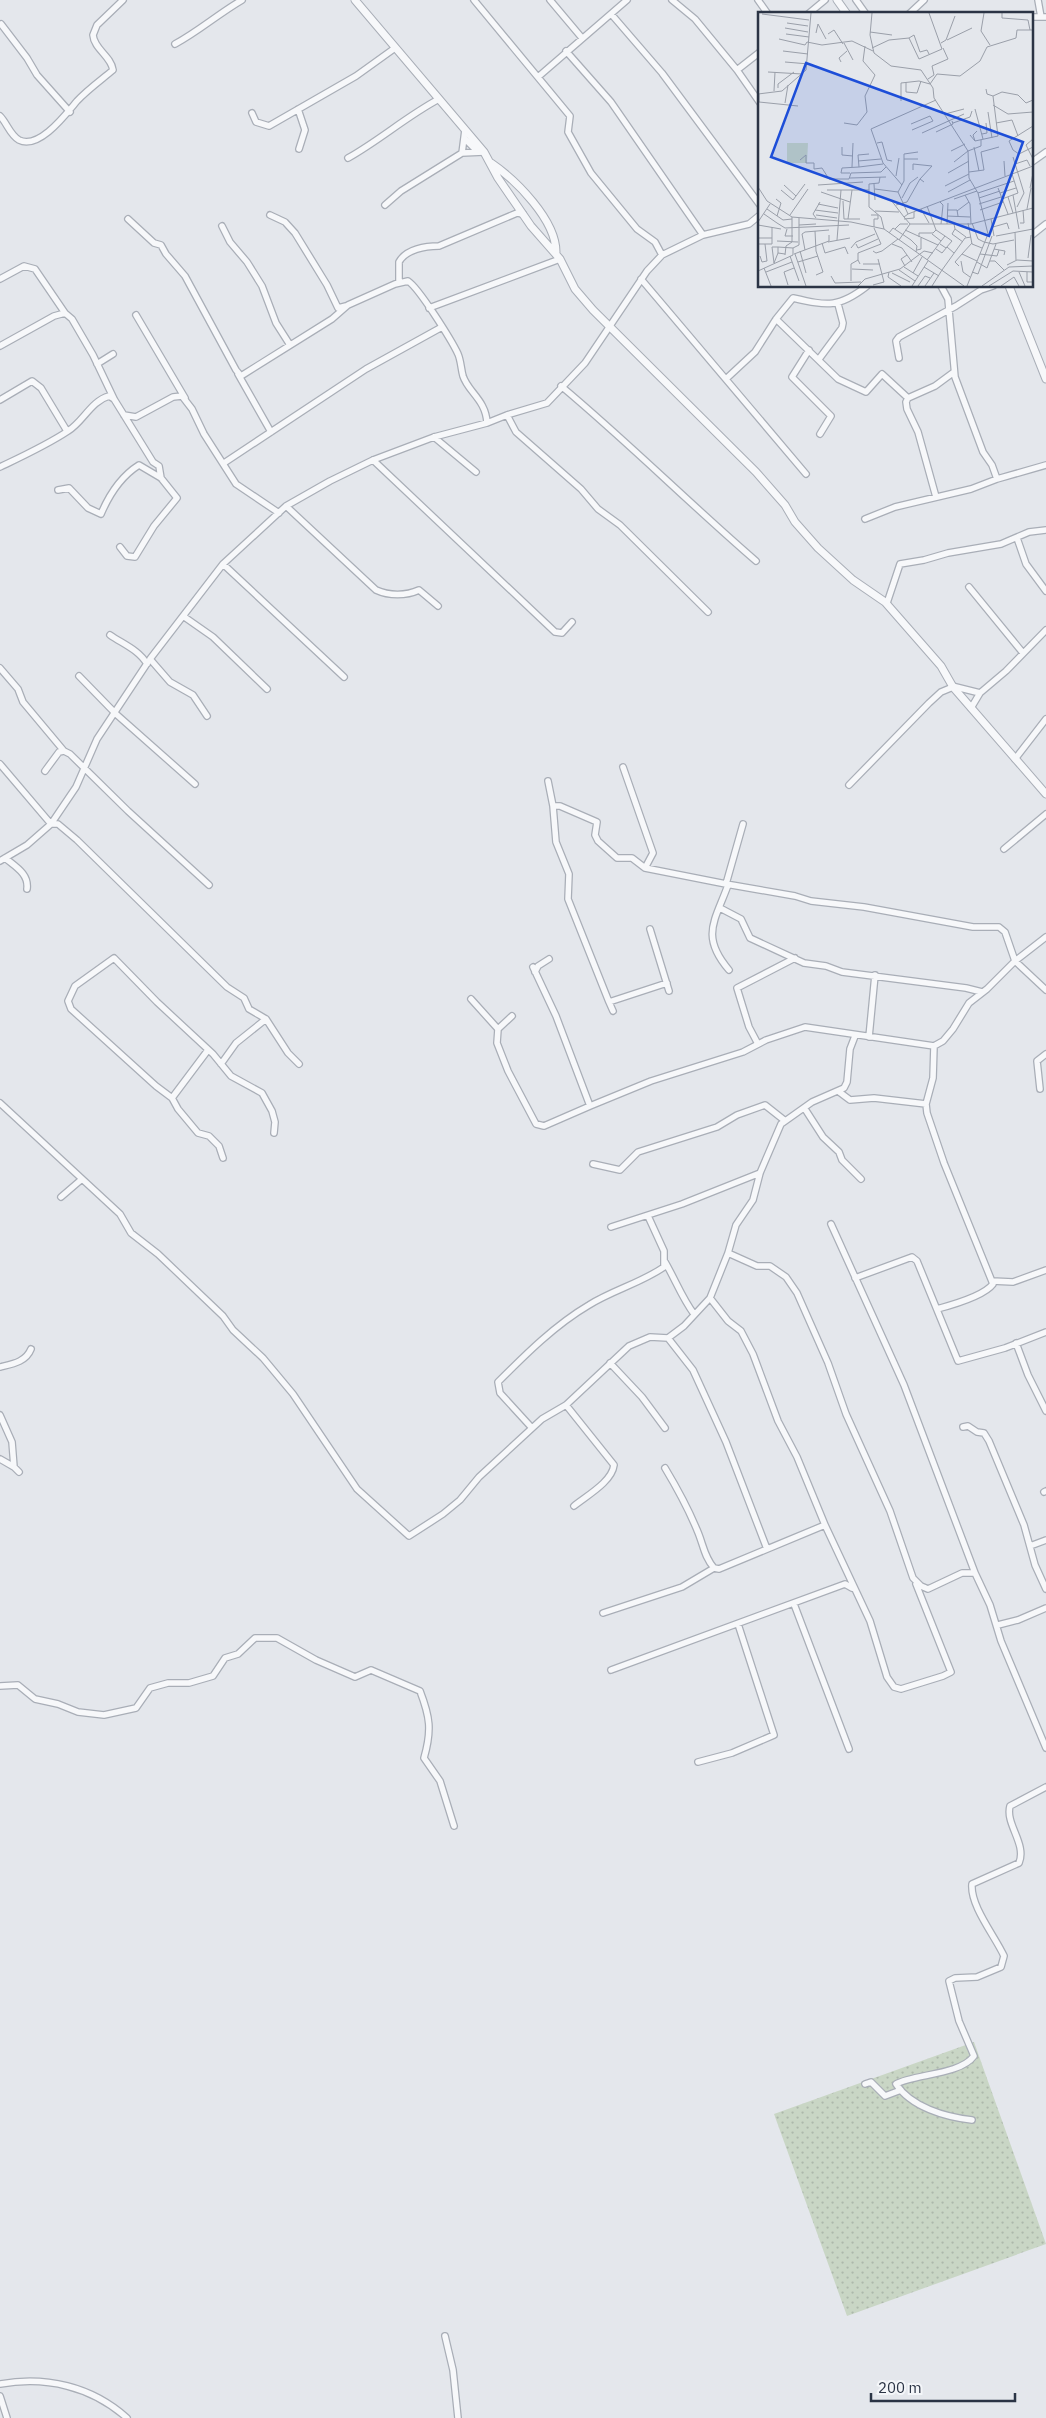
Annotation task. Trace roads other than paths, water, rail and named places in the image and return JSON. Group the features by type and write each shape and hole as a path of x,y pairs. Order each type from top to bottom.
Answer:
{"street":[{"path":"0,116 17,139 28,143 38,140 70,112 77,101 112,70 110,61 96,44 93,34 97,25 123,0"},
{"path":"175,44 242,0"},
{"path":"354,0 386,34 395,48 465,130 489,162 520,212 558,256 575,288 593,310 756,472 818,548 853,580 887,603 941,666 952,686 970,708 1046,794"},
{"path":"360,0 361,8"},
{"path":"474,0 570,116 568,132 591,173 637,229 655,242 662,255"},
{"path":"550,0 582,38"},
{"path":"538,78 627,0"},
{"path":"672,0 695,19 737,70 758,100"},
{"path":"758,0 767,12"},
{"path":"810,12 825,0"},
{"path":"837,0 846,12"},
{"path":"856,0 865,12"},
{"path":"910,12 924,0"},
{"path":"1038,0 1043,17"},
{"path":"612,15 662,73 758,202"},
{"path":"1,24 27,58 37,76 70,112"},
{"path":"252,113 256,122 267,127 356,76 395,48"},
{"path":"566,52 611,102 703,235"},
{"path":"737,70 758,54"},
{"path":"348,158 366,148 416,111 439,99"},
{"path":"298,109 305,130 298,149"},
{"path":"462,153 465,130"},
{"path":"465,139 481,152"},
{"path":"385,205 401,191 462,153 481,152"},
{"path":"1034,161 1046,152"},
{"path":"489,162 508,174 540,211 556,240 558,256"},
{"path":"400,282 399,262 406,254 427,245 439,246 520,212"},
{"path":"270,215 286,222 324,280 338,308 400,282 408,282 413,285 458,354 463,378 481,402 487,423"},
{"path":"27,889 27,883 22,872 2,859 27,845 51,824 76,787 97,739 116,714 149,662 223,564 286,506 330,481 374,460 434,437 487,423 528,408 543,406 585,362 641,279 662,255 703,235 749,224 758,217"},
{"path":"128,219 154,243 161,244 169,258 183,272 271,432"},
{"path":"1034,233 1046,224"},
{"path":"222,226 230,242 248,262 262,286 276,323 290,345"},
{"path":"429,308 558,256"},
{"path":"0,279 24,266 35,269 84,338 122,413 154,462 159,466 162,478 177,498 154,526 134,557 127,556 120,547"},
{"path":"641,279 727,378 806,474"},
{"path":"727,378 755,352 776,319 793,298 824,304 838,304 852,298 865,288"},
{"path":"942,288 948,299 949,330 953,341 954,372 983,452 992,465 997,479"},
{"path":"899,358 896,342 899,336 948,311 986,288"},
{"path":"1010,288 1046,379"},
{"path":"819,359 844,323 838,304"},
{"path":"238,374 244,376 332,319 348,305"},
{"path":"0,346 54,316 65,313"},
{"path":"136,315 204,434 236,484 279,513"},
{"path":"776,319 838,379 866,392 882,374 908,398"},
{"path":"224,464 366,369 442,327"},
{"path":"809,350 792,377 831,416 820,434"},
{"path":"97,364 113,354"},
{"path":"936,497 918,432 907,409 906,402 908,398 935,386 954,372"},
{"path":"0,400 32,381 41,388 67,432"},
{"path":"561,386 756,561"},
{"path":"0,467 67,432 104,398 109,396 114,399"},
{"path":"122,413 127,416 136,417 178,396 186,400"},
{"path":"506,415 516,432 581,489 598,509 620,525 708,612"},
{"path":"434,437 476,472"},
{"path":"374,460 555,632 562,633 572,622"},
{"path":"58,490 69,488 88,508 101,514 112,491 138,465 162,478"},
{"path":"865,520 890,509 971,489 997,479 1046,465"},
{"path":"286,506 376,590 385,594 404,595 419,590 438,606"},
{"path":"887,603 900,564 924,560 948,552 1001,544 1029,532 1046,530"},
{"path":"1017,538 1026,564 1046,591"},
{"path":"223,564 344,677"},
{"path":"969,587 1023,652"},
{"path":"183,616 213,637 267,690"},
{"path":"970,708 980,693 1006,671 1046,630"},
{"path":"110,635 143,656 170,682 193,695 207,716"},
{"path":"0,668 18,689 23,702 64,751 85,768 209,885"},
{"path":"79,676 116,714 195,784"},
{"path":"849,785 941,692 952,686 980,693"},
{"path":"1014,759 1046,719"},
{"path":"45,771 59,752 64,751"},
{"path":"0,764 51,824 58,824 77,840 227,987 244,998 249,1009 266,1019 288,1053 299,1064"},
{"path":"623,767 653,853 645,868"},
{"path":"548,781 553,806 556,842 569,874 568,899 613,1011"},
{"path":"553,806 560,806 597,822 595,835 598,841 617,858 632,858 645,868 727,885 795,896 819,903 864,907 974,927 999,927 1005,932 1014,962 1046,990"},
{"path":"1004,849 1046,814"},
{"path":"729,970 717,955 712,940 712,923 720,908 743,824"},
{"path":"720,908 741,919 750,938 804,963 826,966 842,972 875,975 982,992"},
{"path":"650,929 669,991"},
{"path":"512,1016 498,1029 497,1043 536,1124 544,1126 651,1081 743,1052 758,1044 805,1027 855,1036 934,1046 943,1041 969,1003 1014,962 1046,937"},
{"path":"223,1158 219,1146 209,1136 198,1134 178,1109 172,1098 156,1086 71,1009 68,1001 75,986 114,958 208,1050 231,1076 250,1084 262,1093 272,1111 275,1122 274,1133"},
{"path":"758,1044 749,1027 736,988 795,958"},
{"path":"549,959 534,969 556,1016 590,1106"},
{"path":"869,1037 875,975"},
{"path":"609,1002 666,983"},
{"path":"471,999 498,1029"},
{"path":"221,1064 236,1043 266,1019"},
{"path":"0,1103 120,1214 131,1233 164,1259 263,1358 293,1394 357,1489 408,1536 444,1514 460,1500 479,1477 542,1419 566,1405 610,1363 636,1342 650,1337 668,1338 684,1326 710,1298 728,1253 736,1225 753,1200 760,1173 784,1120 805,1109 812,1102 844,1088 850,1049 855,1036"},
{"path":"934,1046 933,1078 926,1104 929,1120 944,1163 993,1284 988,1289 957,1303 937,1309"},
{"path":"172,1098 208,1050"},
{"path":"1040,1089 1037,1061 1046,1054"},
{"path":"838,1091 850,1100 874,1098 926,1104"},
{"path":"594,1164 620,1170 638,1152 717,1126 737,1115 765,1105 784,1120"},
{"path":"805,1109 823,1137 839,1152 842,1160 861,1180"},
{"path":"611,1227 648,1216 760,1173"},
{"path":"61,1197 82,1179"},
{"path":"532,1428 500,1393 498,1382 561,1322 588,1305 652,1275 664,1267 664,1251 648,1216"},
{"path":"831,1224 904,1385 975,1573 998,1625 1001,1641 1046,1748"},
{"path":"710,1298 728,1321 741,1331 753,1354 776,1416 797,1457 825,1525 870,1621 888,1678 894,1687 901,1689 951,1672 890,1511 846,1414 828,1363 797,1293 786,1277 770,1266 757,1266 728,1253"},
{"path":"855,1278 912,1257 917,1261 958,1361 1046,1332"},
{"path":"665,1262 685,1302 694,1314"},
{"path":"992,1281 1013,1282 1046,1270"},
{"path":"668,1338 693,1370 710,1405 767,1549"},
{"path":"1016,1343 1022,1364 1046,1411"},
{"path":"0,1367 18,1362 28,1355 31,1349"},
{"path":"610,1363 642,1397 666,1428"},
{"path":"1039,1400 1046,1397"},
{"path":"566,1405 614,1465 613,1471 606,1480 574,1506"},
{"path":"0,1415 12,1442 14,1467"},
{"path":"963,1427 968,1426 986,1435 1024,1525 1035,1565 1046,1589"},
{"path":"0,1459 19,1472"},
{"path":"665,1468 683,1497 699,1533 706,1557 714,1568"},
{"path":"603,1613 682,1586 714,1568 719,1569 825,1525"},
{"path":"1030,1546 1046,1540"},
{"path":"916,1582 928,1588 962,1573 975,1573"},
{"path":"611,1670 794,1604 808,1596 845,1584 854,1588"},
{"path":"794,1604 849,1749"},
{"path":"998,1625 1018,1620 1046,1608"},
{"path":"698,1762 732,1753 774,1735 738,1624"},
{"path":"0,1686 18,1685 35,1699 58,1704 78,1712 104,1715 136,1708 150,1688 168,1683 189,1683 213,1676 225,1658 238,1654 255,1638 278,1638 316,1660 355,1677 371,1670 420,1691 429,1714 429,1741 424,1758 440,1781 454,1826"},
{"path":"972,2120 943,2116 912,2101 896,2086 896,2083 933,2075 967,2062 974,2056 960,2021 949,1981 955,1978 977,1977 1001,1967 1004,1956 981,1915 972,1884 1019,1863 1021,1853 1009,1813 1010,1806 1046,1787"},
{"path":"865,2084 870,2082 885,2096 901,2090"},
{"path":"445,2336 453,2370 458,2418"},
{"path":"0,2384 29,2381 62,2384 90,2393 127,2418"},
{"path":"0,2396 7,2418"},
{"path":"116,2409 116,2418"}]}
